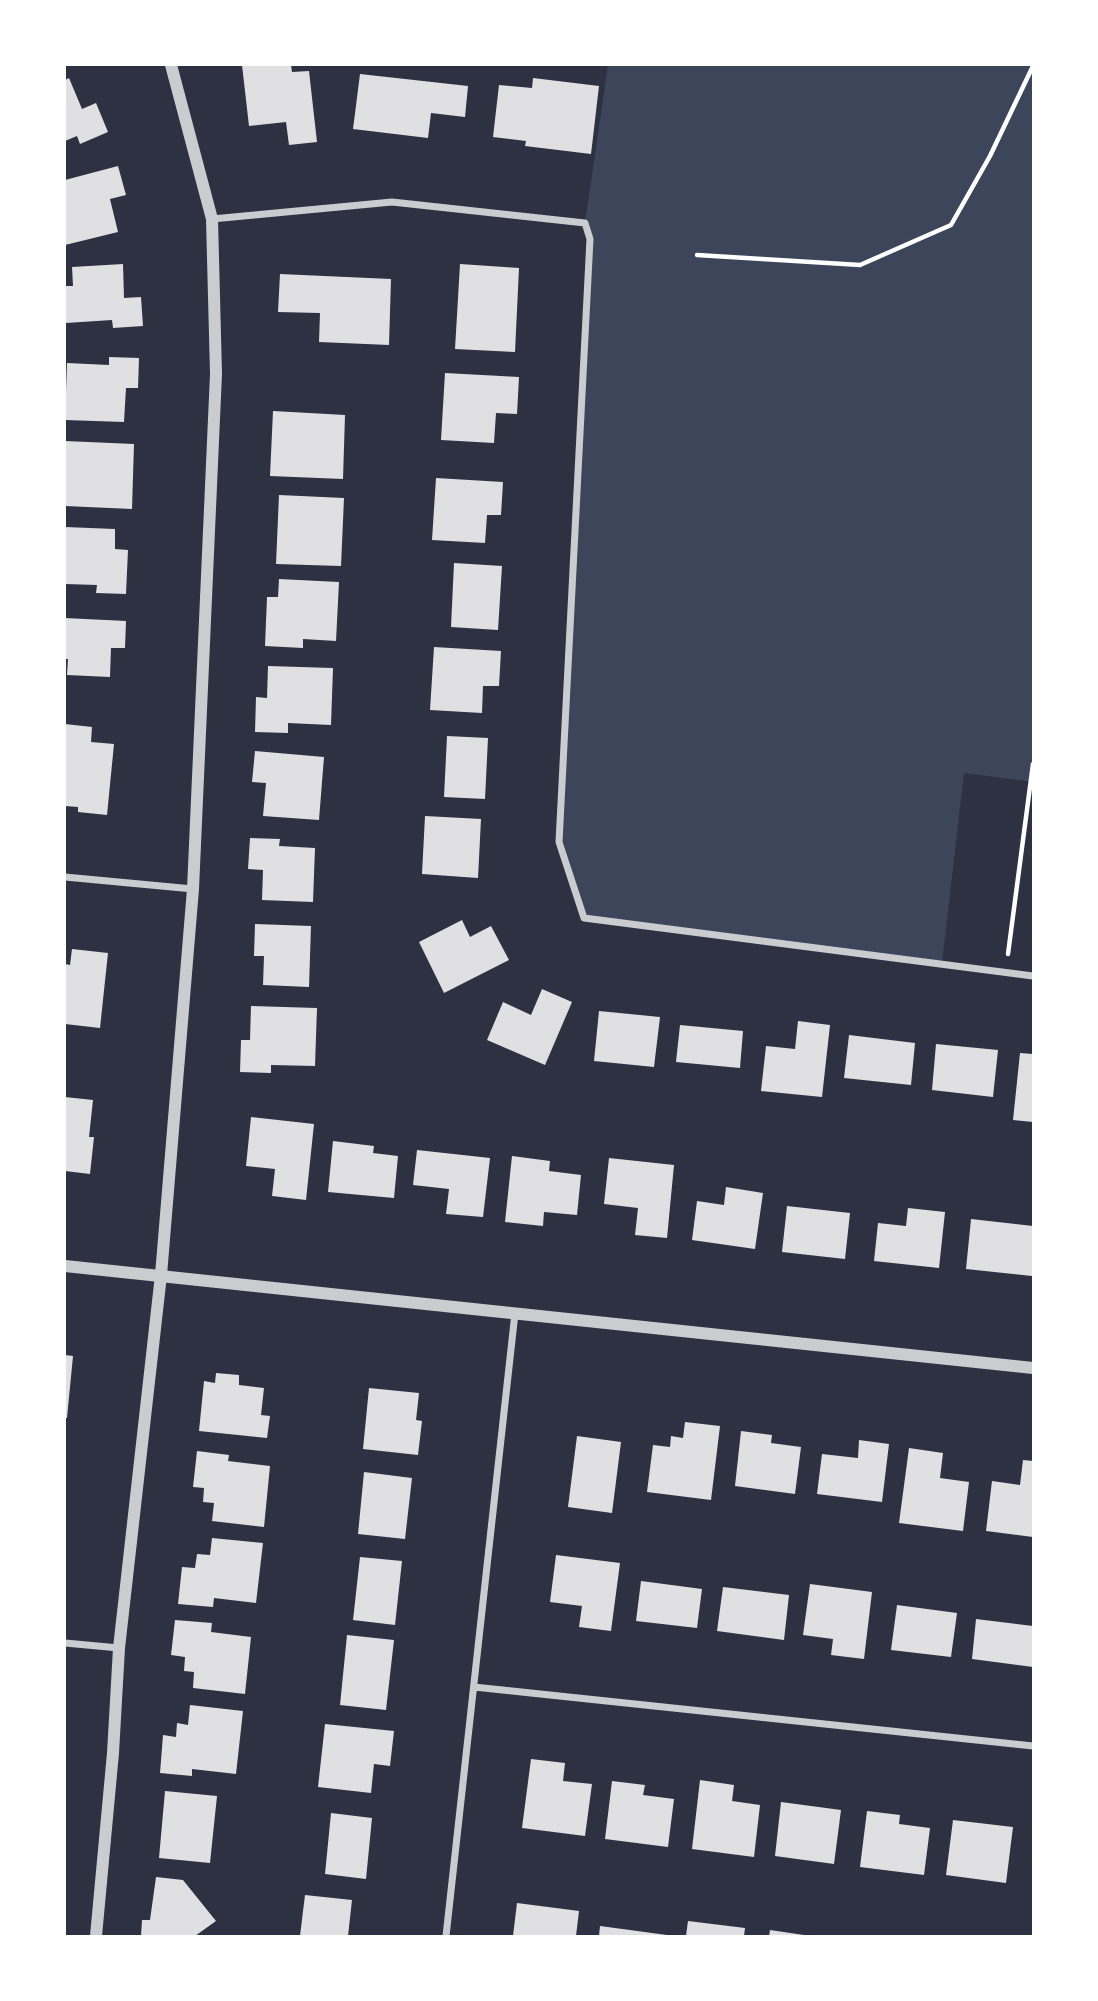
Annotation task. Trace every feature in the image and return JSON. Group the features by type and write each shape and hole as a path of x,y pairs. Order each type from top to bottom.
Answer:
{"street":[{"path":"96,1936 113,1753 119,1648 160,1275 193,889 216,374 212,219 171,65"},
{"path":"212,219 392,202 585,223 590,239 559,842 584,918 1033,976"},
{"path":"65,877 193,889"},
{"path":"65,1266 1033,1368"},
{"path":"446,1936 515,1313"},
{"path":"65,1643 119,1648"},
{"path":"474,1687 1033,1746"}],"path":[{"path":"697,255 860,265 951,225 990,156 1033,66"},
{"path":"1006,972 1033,764"}],"shaded area":[{"path":"608,65 1033,65 1033,782 964,773 942,963 584,918 559,842 590,239 585,223"}],"building":[{"path":"242,65 291,65 292,72 309,71 317,142 289,145 286,122 249,126"},
{"path":"360,74 468,86 465,117 431,113 428,138 353,129"},
{"path":"69,78 82,109 96,103 108,132 80,144 77,136 65,141 65,80"},
{"path":"533,78 599,86 591,154 525,146 526,141 493,137 499,85 532,88"},
{"path":"118,166 126,195 110,199 118,232 65,245 65,180"},
{"path":"123,264 124,298 141,297 143,326 113,328 112,320 66,323 65,286 73,286 72,267"},
{"path":"460,264 519,268 515,352 455,349"},
{"path":"280,274 391,279 389,345 319,342 320,313 278,312"},
{"path":"109,357 139,358 138,388 126,388 124,422 65,420 67,363 109,365"},
{"path":"445,373 519,377 517,414 496,413 494,443 441,440"},
{"path":"273,411 345,415 343,479 270,476"},
{"path":"65,441 134,444 132,509 65,506"},
{"path":"436,478 503,482 501,515 487,515 485,543 432,540"},
{"path":"279,495 344,498 341,566 276,564"},
{"path":"65,527 115,529 115,549 128,550 126,594 96,593 97,585 65,584"},
{"path":"454,563 502,566 498,630 451,627"},
{"path":"279,579 339,582 336,641 303,639 303,648 265,646 267,597 278,597"},
{"path":"65,618 126,621 125,648 111,648 110,677 67,675"},
{"path":"434,647 501,651 499,686 483,686 482,713 430,710"},
{"path":"268,666 333,668 331,725 288,723 288,733 255,732 256,697 267,698"},
{"path":"65,724 92,727 91,742 114,744 107,815 78,812 78,807 65,806"},
{"path":"447,736 488,738 485,799 444,797"},
{"path":"255,751 324,757 319,820 263,816 266,783 252,782"},
{"path":"425,816 481,819 478,878 422,874"},
{"path":"250,838 280,839 279,846 315,848 313,902 262,900 263,870 248,869"},
{"path":"462,920 470,937 491,926 509,960 444,993 419,942"},
{"path":"255,924 311,926 309,987 263,985 264,956 254,956"},
{"path":"72,949 108,953 100,1028 65,1024 65,964 70,965"},
{"path":"542,989 572,1002 545,1065 487,1040 503,1002 531,1015"},
{"path":"251,1006 317,1008 315,1066 271,1065 271,1073 240,1072 241,1040 250,1040"},
{"path":"599,1011 660,1017 654,1067 594,1061"},
{"path":"798,1021 830,1025 822,1097 761,1091 766,1046 795,1049"},
{"path":"680,1025 743,1031 740,1068 676,1062"},
{"path":"849,1035 915,1043 911,1085 844,1078"},
{"path":"936,1044 998,1050 993,1097 932,1090"},
{"path":"1020,1053 1033,1054 1033,1122 1013,1120"},
{"path":"65,1097 93,1100 89,1137 94,1137 90,1174 65,1171"},
{"path":"251,1117 314,1124 306,1200 272,1196 275,1169 246,1166"},
{"path":"333,1141 374,1146 373,1153 398,1156 394,1198 328,1192"},
{"path":"417,1150 490,1158 483,1217 446,1214 449,1189 413,1185"},
{"path":"512,1156 550,1161 549,1171 581,1175 577,1215 544,1212 543,1226 505,1222"},
{"path":"609,1158 674,1165 667,1238 635,1235 638,1208 604,1204"},
{"path":"726,1187 763,1193 755,1249 692,1240 697,1201 724,1205"},
{"path":"787,1206 850,1213 845,1259 782,1252"},
{"path":"908,1208 945,1212 939,1268 874,1261 878,1223 906,1226"},
{"path":"971,1219 1033,1226 1032,1276 966,1269"},
{"path":"65,1355 73,1356 67,1418 65,1418"},
{"path":"216,1373 239,1375 239,1385 264,1388 261,1415 270,1416 267,1438 199,1431 204,1381 215,1383"},
{"path":"369,1388 419,1393 416,1420 422,1421 418,1455 363,1449"},
{"path":"685,1422 720,1426 711,1500 647,1492 653,1445 670,1447 671,1436 683,1438"},
{"path":"741,1431 772,1435 771,1443 801,1447 795,1494 735,1486"},
{"path":"577,1436 621,1442 612,1513 568,1507"},
{"path":"859,1440 889,1444 882,1502 817,1494 822,1454 858,1458"},
{"path":"909,1448 943,1453 940,1478 969,1482 963,1531 899,1523"},
{"path":"197,1451 229,1455 228,1461 270,1466 264,1527 212,1521 214,1503 203,1502 204,1488 193,1487"},
{"path":"1023,1460 1033,1461 1033,1537 986,1531 992,1481 1020,1485"},
{"path":"364,1472 412,1478 405,1539 358,1534"},
{"path":"212,1538 263,1543 256,1603 214,1598 213,1607 178,1604 182,1567 195,1568 197,1554 210,1555"},
{"path":"556,1555 620,1563 611,1631 579,1627 582,1606 550,1602"},
{"path":"360,1557 402,1561 395,1625 353,1620"},
{"path":"641,1581 702,1589 697,1628 636,1621"},
{"path":"810,1584 872,1592 864,1659 831,1655 833,1639 803,1635"},
{"path":"723,1587 789,1595 784,1640 717,1631"},
{"path":"897,1605 957,1613 951,1657 891,1650"},
{"path":"976,1619 1033,1626 1033,1667 972,1659"},
{"path":"175,1620 212,1623 211,1632 251,1637 245,1694 193,1688 194,1672 184,1671 185,1657 171,1655"},
{"path":"347,1635 394,1640 386,1710 340,1705"},
{"path":"190,1705 243,1711 236,1774 192,1769 192,1776 160,1773 163,1735 176,1737 177,1723 188,1725"},
{"path":"325,1724 394,1731 390,1766 374,1764 371,1793 318,1787"},
{"path":"531,1759 565,1763 563,1781 592,1784 585,1836 522,1828"},
{"path":"700,1780 734,1785 732,1801 760,1805 754,1857 692,1849"},
{"path":"612,1781 645,1785 643,1795 674,1799 668,1847 605,1839"},
{"path":"165,1791 217,1796 210,1863 159,1858"},
{"path":"781,1802 841,1810 834,1864 775,1856"},
{"path":"867,1811 900,1815 899,1824 930,1828 924,1875 860,1867"},
{"path":"331,1813 372,1818 366,1879 325,1874"},
{"path":"953,1820 1013,1827 1006,1883 946,1875"},
{"path":"156,1877 183,1880 216,1921 195,1936 141,1936 142,1920 150,1920"},
{"path":"305,1895 352,1900 348,1936 300,1936"},
{"path":"517,1903 579,1911 576,1936 513,1936"},
{"path":"688,1921 745,1928 744,1936 686,1936"},
{"path":"600,1926 667,1935 667,1936 599,1936"},
{"path":"770,1930 804,1935 804,1936 769,1936"}]}
